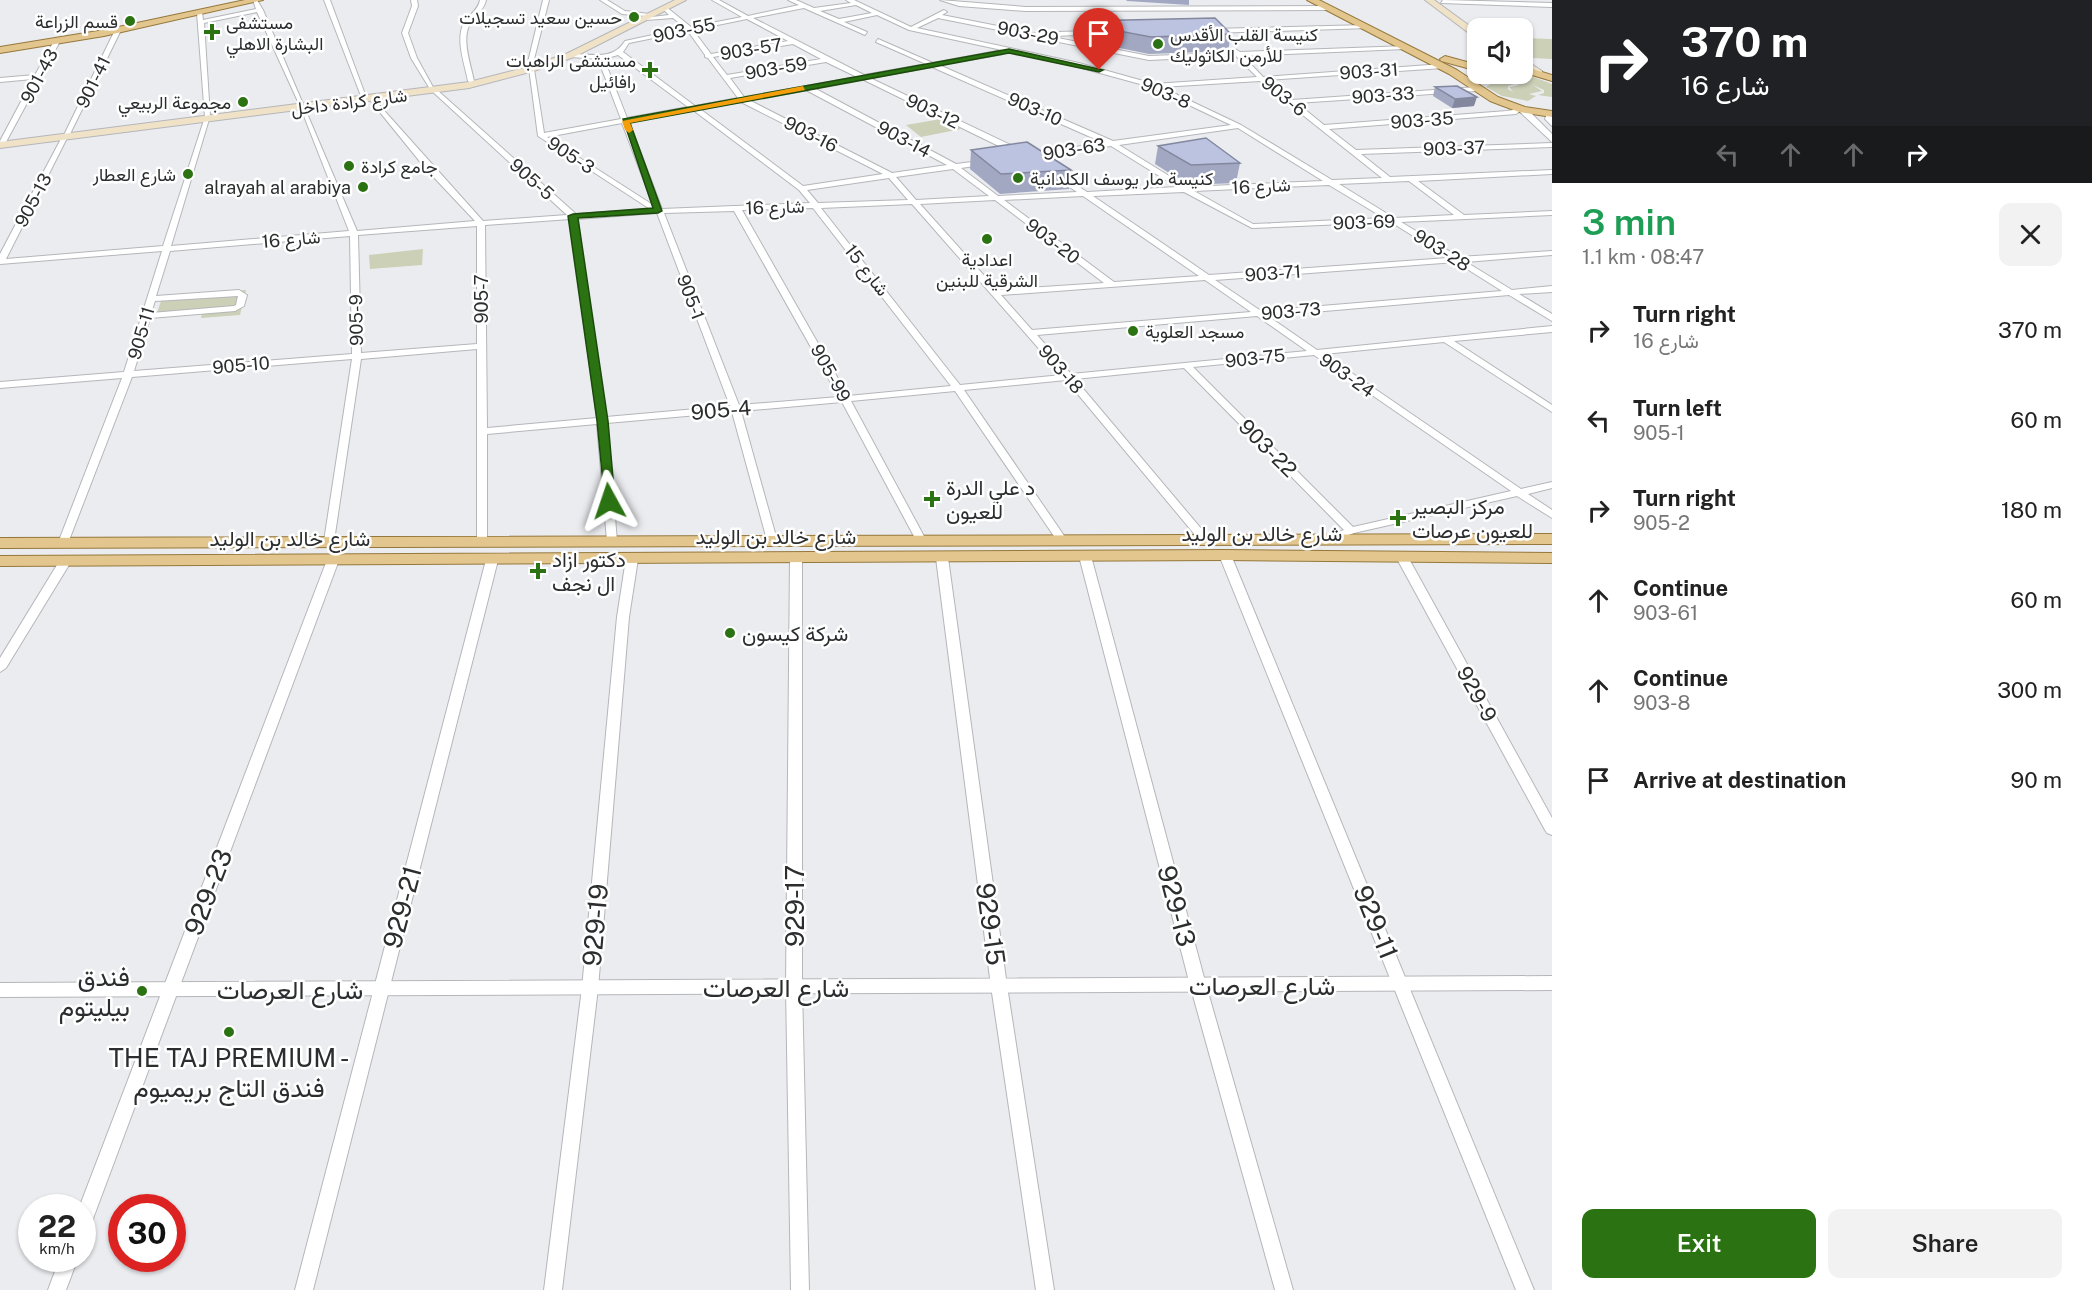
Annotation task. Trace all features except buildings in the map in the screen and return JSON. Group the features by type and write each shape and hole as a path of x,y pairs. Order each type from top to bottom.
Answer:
{"main road":[{"path":"0,49 243,0"},
{"name":"شارع كرادة داخل","path":"665,7 673,0"},
{"name":"شارع كرادة داخل","path":"433,90 530,68 682,0"},
{"path":"1312,0 1326,4 1449,61 1467,66"},
{"path":"1429,0 1467,29"},
{"path":"1442,1 1467,20"},
{"path":"35,43 200,17 258,4"},
{"path":"1326,4 1443,66 1476,89 1520,109 1552,114"},
{"name":"شارع كرادة داخل","path":"1,145 469,85 571,55 646,16"},
{"path":"1533,68 1552,78"},
{"path":"1462,78 1467,71"},
{"path":"1533,71 1539,72"},
{"name":"شارع خالد بن الوليد","path":"0,561 64,552 329,541 1323,541 1552,538"},
{"name":"شارع خالد بن الوليد","path":"0,543 64,552 333,560 1225,555 1552,558"}],"street":[{"path":"327,0 368,98 481,223"},
{"name":"905-5","path":"414,0 415,6 405,33 414,58 433,90 573,216 602,421 612,541"},
{"path":"471,81 464,31 467,23 480,11 483,0"},
{"path":"530,68 546,0"},
{"path":"603,0 624,13 646,16"},
{"name":"903-12","path":"715,0 827,60 1035,160"},
{"path":"791,0 865,33"},
{"path":"943,0 959,4 1026,9 1198,9 1326,4"},
{"path":"910,29 969,0"},
{"path":"1191,0 1204,16"},
{"path":"1442,1 1552,5"},
{"path":"812,10 852,2"},
{"name":"903-8","path":"852,2 910,29 1079,65 1153,86 1239,126 1331,182"},
{"name":"905-9","path":"258,4 354,233 357,356 329,541"},
{"name":"903-55","path":"571,55 600,57 618,52 627,42 804,6"},
{"name":"903-16","path":"665,7 688,29 743,100 890,175 914,202"},
{"path":"837,22 876,15"},
{"name":"903-29","path":"938,16 1149,57 1405,47"},
{"path":"200,17 207,118"},
{"path":"1210,23 1223,38"},
{"path":"1204,31 1367,27"},
{"name":"901-41","path":"66,135 118,30"},
{"path":"1034,34 1102,33"},
{"name":"901-43","path":"1,145 57,41"},
{"name":"903-10","path":"878,41 1111,143 1185,189"},
{"name":"903-57","path":"707,56 795,42"},
{"name":"903-6","path":"1230,46 1261,78 1389,180"},
{"path":"541,136 1009,51"},
{"name":"شارع 15","path":"618,52 802,188 958,388 1062,540"},
{"name":"905-1","path":"600,57 736,409 772,540"},
{"name":"903-59","path":"725,77 827,60"},
{"name":"903-31","path":"1153,86 1443,66"},
{"name":"905-3","path":"530,68 541,136 658,211"},
{"path":"0,80 39,77"},
{"name":"903-14","path":"808,88 954,166 996,197"},
{"name":"903-33","path":"1290,102 1476,89"},
{"path":"1520,109 1552,139"},
{"name":"903-35","path":"1323,127 1515,113 1520,109"},
{"path":"1552,114 1549,119 1552,123"},
{"name":"905-11","path":"0,668 64,552 129,375 165,250 207,118"},
{"name":"903-63","path":"1006,159 1239,126"},
{"name":"905-13","path":"0,262 66,135"},
{"name":"903-37","path":"1355,152 1552,145"},
{"path":"802,188 995,160"},
{"path":"1045,167 1085,193"},
{"name":"شارع 16","path":"0,262 658,211 914,202 1552,172"},
{"path":"1411,179 1462,218"},
{"name":"903-28","path":"1331,182 1552,318"},
{"name":"903-69","path":"1185,189 1252,226 1552,213"},
{"name":"903-24","path":"1085,193 1552,515"},
{"name":"903-20","path":"996,197 1111,284"},
{"name":"903-18","path":"914,202 1068,376 1205,540"},
{"name":"905-99","path":"737,209 845,399 921,540"},
{"name":"905-7","path":"481,223 482,541"},
{"name":"903-71","path":"993,292 1552,253"},
{"name":"903-73","path":"1029,333 1552,289"},
{"path":"146,316 235,309 240,306 243,295 239,293 151,298"},
{"name":"903-75","path":"958,388 1552,329"},
{"path":"1446,340 1552,410"},
{"name":"905-10","path":"0,385 482,346"},
{"name":"903-22","path":"1186,365 1351,531"},
{"name":"905-4","path":"483,431 958,388"},
{"path":"1323,541 1351,531 1552,484"},
{"name":"929-11","path":"1225,555 1526,1290"},
{"name":"929-13","path":"1085,556 1198,985 1284,1290"},
{"name":"929-9","path":"1402,557 1552,830"},
{"name":"929-17","path":"796,558 794,987 800,1290"},
{"name":"929-15","path":"942,558 999,986 1045,1290"},
{"name":"929-19","path":"553,1290 590,988 623,617 632,559"},
{"name":"929-23","path":"93,1194 333,560"},
{"name":"929-21","path":"304,1290 492,560"},
{"name":"شارع العرصات","path":"0,990 1552,983"},
{"path":"57,1290 64,1272"}],"green space":[{"path":"1533,38 1552,39 1552,59 1533,58"},
{"path":"1533,77 1552,84 1552,97 1538,95 1544,93 1544,90 1533,85 1542,91 1529,94 1536,96 1528,101 1502,96 1486,87 1491,84 1514,84 1508,86 1508,89 1513,92 1509,87 1519,85 1518,84 1533,84"},
{"path":"941,119 961,129 921,137 906,125"},
{"path":"423,249 422,265 370,269 369,255"},
{"path":"246,290 240,315 201,318 202,313 156,316 163,295"}],"slow traffic":[{"path":"629,130 626,121 803,89"}],"place":[{"name":"حسين سعيد تسجيلات","path":"634,17"},
{"name":"قسم الزراعة","path":"130,21"},
{"name":"مستشفى البشارة الاهلي","path":"212,32"},
{"name":"كنيسة القلب الأقدس للأرمن الكاثوليك","path":"1158,44"},
{"name":"مستشفى الراهبات رافائيل","path":"650,70"},
{"name":"مجموعة الربيعي","path":"243,102"},
{"name":"جامع كرادة","path":"349,166"},
{"name":"شارع العطار","path":"188,174"},
{"name":"كنيسة مار يوسف الكلدانية","path":"1018,178"},
{"name":"alrayah al arabiya","path":"363,187"},
{"name":"اعدادية الشرقية للبنين","path":"987,239"},
{"name":"مسجد العلوية","path":"1133,331"},
{"name":"د علي الدرة للعيون","path":"932,499"},
{"name":"مركز البصير للعيون عرصات","path":"1398,518"},
{"name":"دكتور ازاد ال نجف","path":"538,571"},
{"name":"شركة كيسون","path":"730,633"},
{"name":"فندق بيليتوم","path":"142,991"},
{"name":"THE TAJ PREMIUM - فندق التاج بريميوم","path":"229,1032"}],"route":[{"path":"609,501 602,421 573,216 658,211 626,121 1009,51 1099,70"}]}
